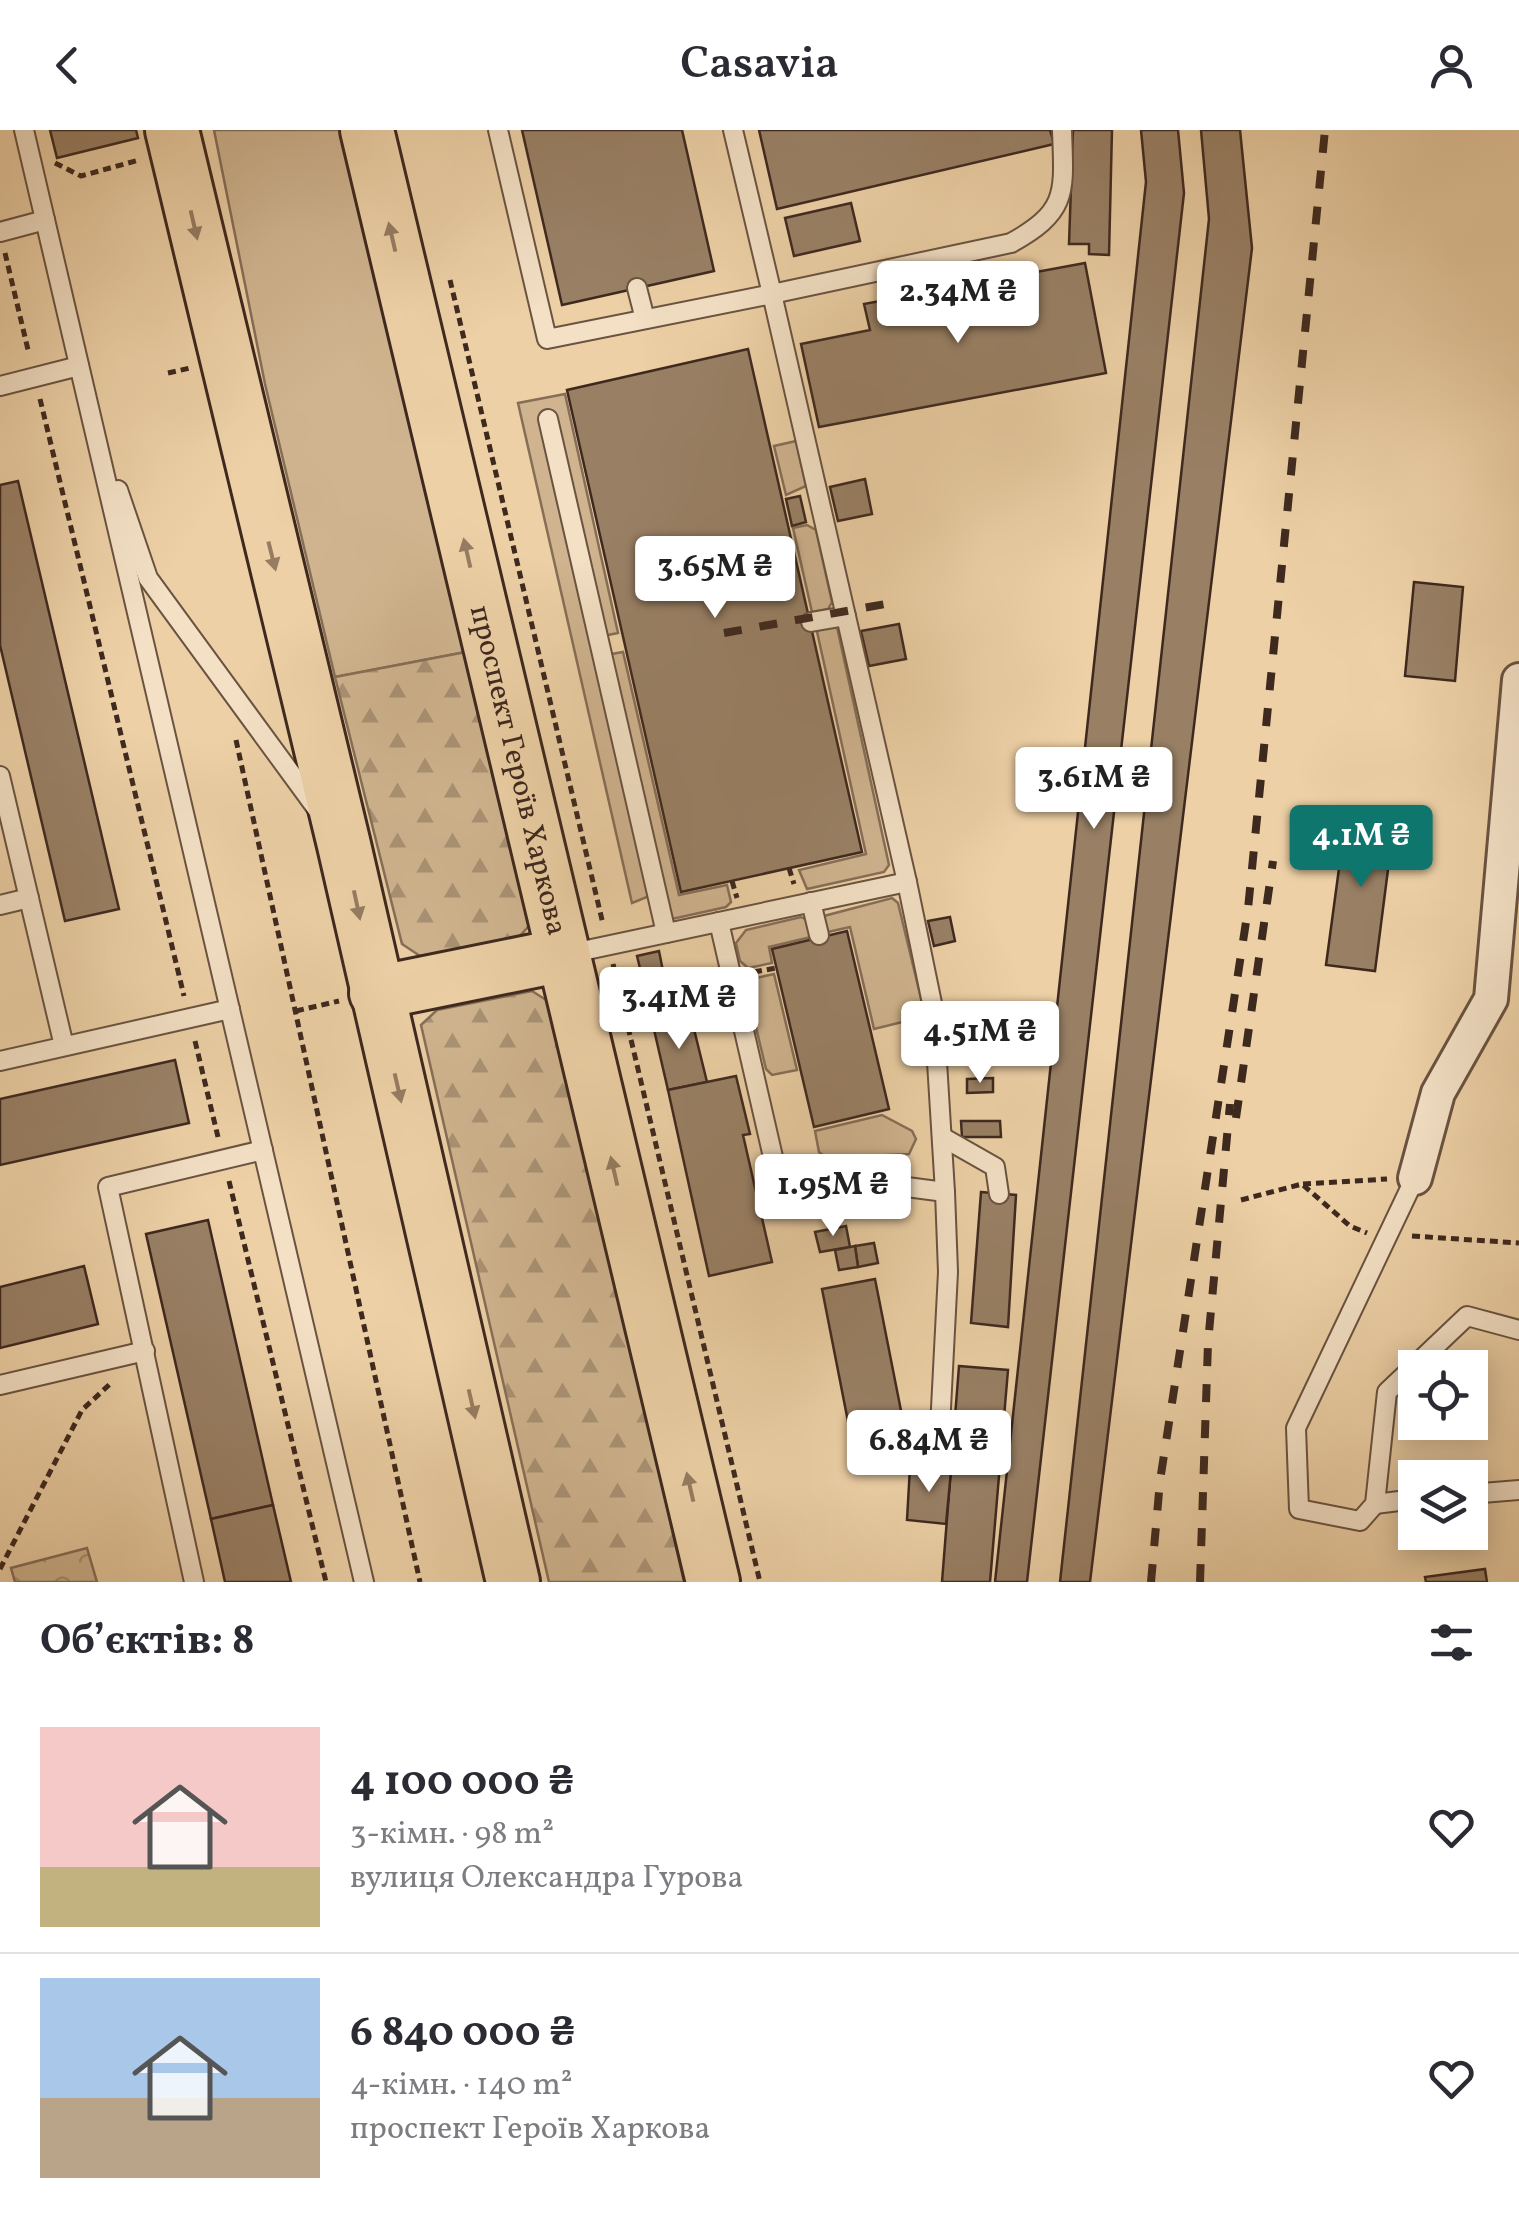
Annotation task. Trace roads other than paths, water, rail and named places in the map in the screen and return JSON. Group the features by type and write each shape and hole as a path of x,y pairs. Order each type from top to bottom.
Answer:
{"main road":[{"name":"проспект Героїв Харкова","path":"367,130 713,1582"},
{"path":"160,144 344,846 512,1582"},
{"path":"376,993 563,954"}],"street":[{"path":"1415,1178 1438,1093 1491,1000 1519,680"}],"lane":[{"path":"24,130 364,1582"},
{"path":"498,130 547,339 1011,243 1046,224 1064,187 1062,130"},
{"path":"733,130 934,1013 944,1138 948,1272 939,1447"},
{"path":"0,232 44,220"},
{"path":"637,288 645,319"},
{"path":"0,386 79,366"},
{"path":"85,392 148,578 344,846"},
{"path":"548,419 666,933"},
{"path":"811,622 846,616"},
{"path":"0,776 64,1046"},
{"path":"563,954 907,882"},
{"path":"0,905 29,898"},
{"path":"812,902 819,935"},
{"path":"719,922 776,1170 946,1192"},
{"path":"0,1061 230,1008"},
{"path":"944,1138 995,1167 998,1194"},
{"path":"194,1582 108,1188 263,1150"},
{"path":"1415,1178 1296,1428 1299,1509 1360,1521 1375,1504 1387,1392 1467,1316 1519,1330"},
{"path":"0,1385 145,1351"},
{"path":"1488,1493 1519,1490"},
{"path":"1375,1504 1398,1501"}],"railway":[{"path":"1151,1582 1160,1481 1248,909 1325,130"},
{"path":"724,633 891,603"},
{"path":"1236,1118 1273,861"},
{"path":"1200,1582 1208,1343 1230,1104"}]}
